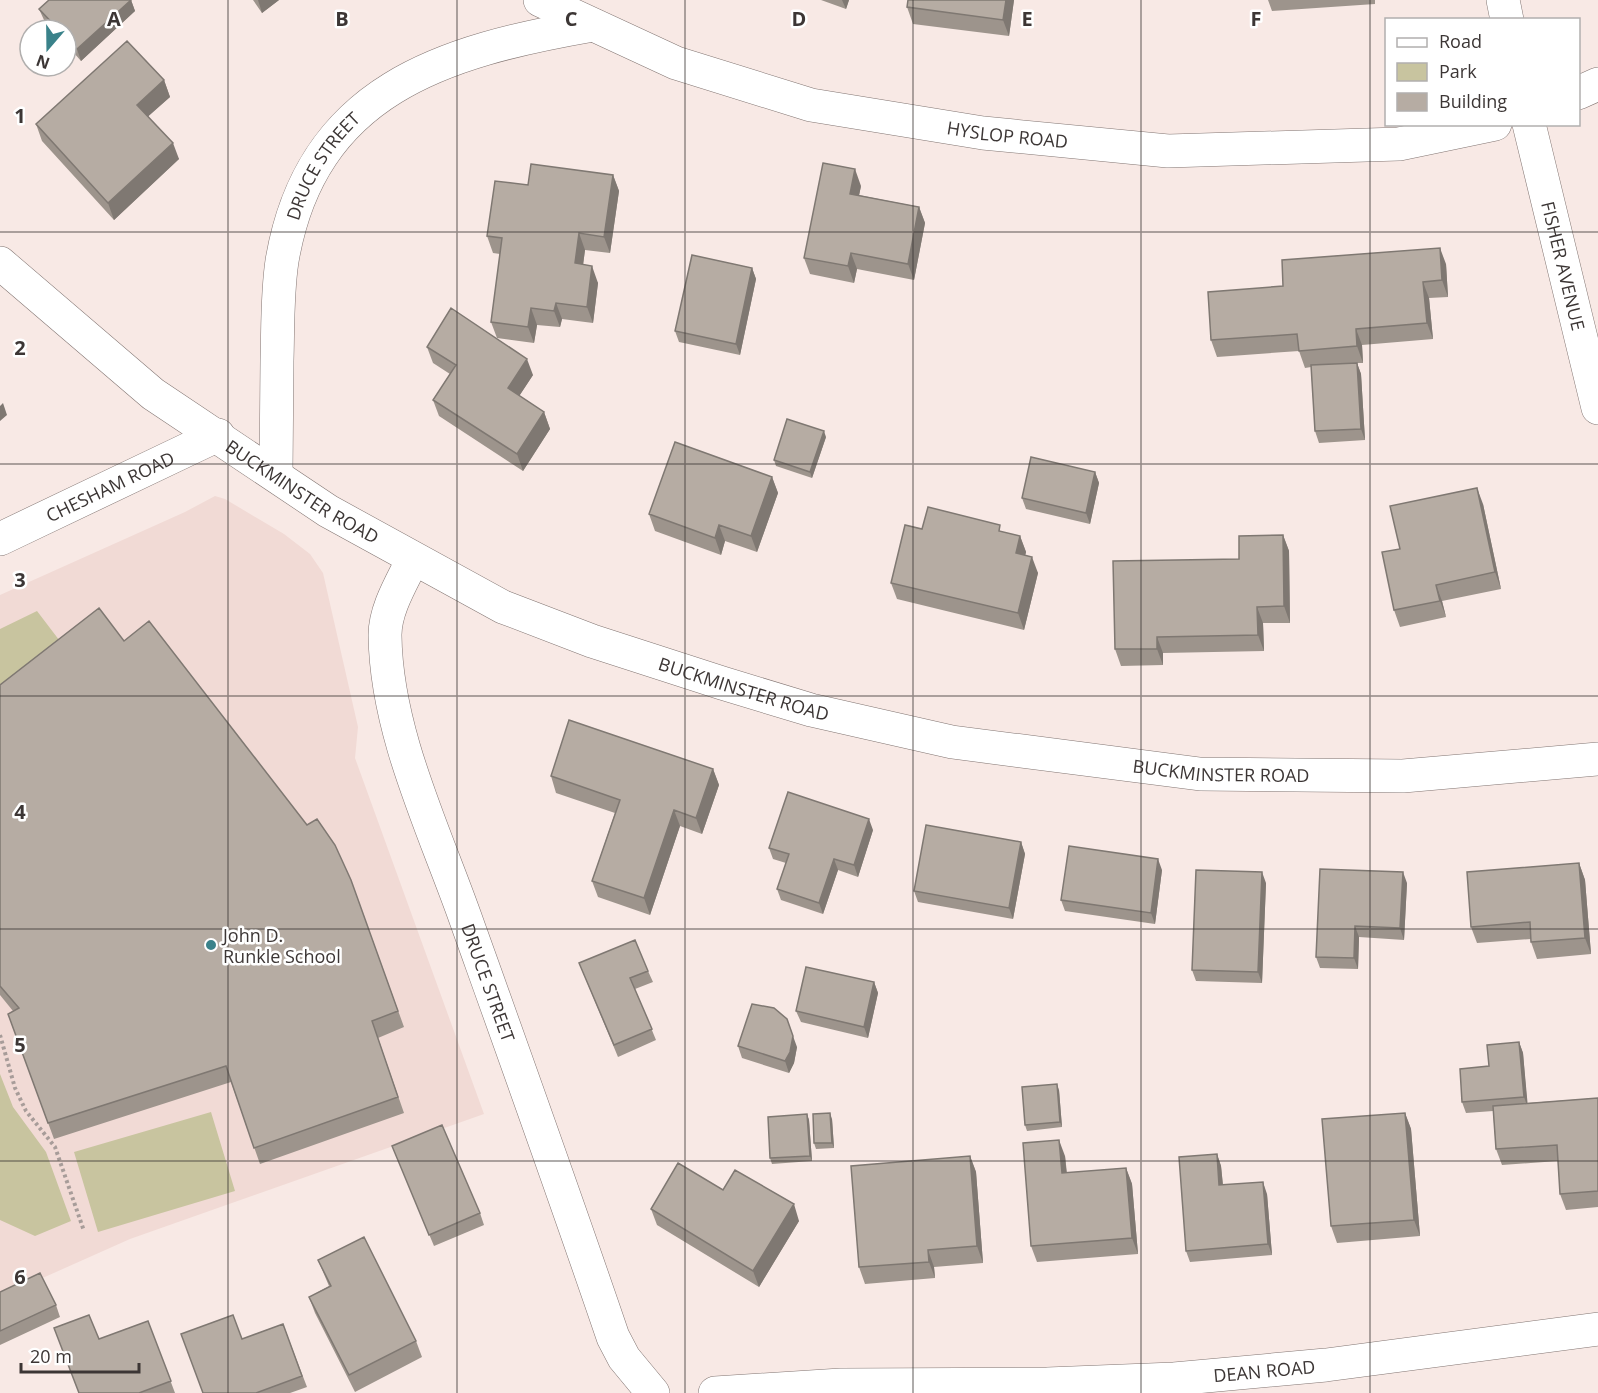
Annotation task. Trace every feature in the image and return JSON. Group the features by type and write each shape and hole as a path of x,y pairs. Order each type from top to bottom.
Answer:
{"street":[{"name":"HYSLOP ROAD","path":"540,0 676,63 811,105 982,133 1168,151 1399,144 1485,126"},
{"path":"1503,0 1507,18"},
{"name":"DRUCE STREET","path":"276,474 276,325 282,259 295,210 307,180 332,142 358,112 391,87 442,62 496,44 593,25"},
{"path":"1580,92 1598,84"},
{"name":"FISHER AVENUE","path":"1529,126 1598,408"},
{"name":"BUCKMINSTER ROAD","path":"0,263 153,394 218,435 328,511 413,559 503,607 592,641 811,710 952,742 1200,774 1402,776 1598,759"},
{"name":"CHESHAM ROAD","path":"0,539 218,435"},
{"name":"DRUCE STREET","path":"413,559 395,596 385,632 388,683 407,759 536,1113 613,1337 624,1358 653,1393"},
{"name":"DEAN ROAD","path":"715,1393 841,1385 1047,1384 1174,1379 1326,1365 1598,1329"}],"path":[{"path":"0,1035 15,1088 26,1111 55,1148 84,1231"}],"shaded area":[{"name":"John D. Runkle School","path":"215,496 225,499 284,534 310,554 323,573 358,727 355,758 484,1114 130,1239 0,1297 0,595 185,512"}],"green space":[{"path":"37,611 69,653 0,706 0,629"},
{"path":"0,1074 13,1107 46,1152 71,1221 35,1236 0,1220"},
{"path":"211,1112 235,1191 98,1232 74,1152"}],"building":[{"path":"49,0 131,0 78,48 78,18 48,18 39,9"},
{"path":"908,0 1006,0 1003,20 907,7"},
{"path":"127,41 164,80 137,105 173,143 108,203 36,124"},
{"path":"823,163 855,169 850,194 919,207 908,264 851,253 848,266 804,258"},
{"path":"531,164 613,175 604,237 579,233 575,263 592,266 587,307 556,303 554,311 531,308 528,327 491,322 502,238 487,236 495,181 528,185"},
{"path":"1440,248 1442,280 1423,282 1427,323 1356,329 1357,346 1299,351 1297,334 1211,340 1208,292 1283,286 1282,260"},
{"path":"692,255 752,268 736,344 675,331"},
{"path":"451,308 527,359 508,388 544,412 517,454 433,400 456,365 427,347"},
{"path":"1357,363 1361,429 1315,431 1311,365"},
{"path":"787,419 824,431 810,472 774,460"},
{"path":"675,442 772,477 751,536 719,525 715,538 649,514"},
{"path":"1031,457 1095,472 1086,513 1022,498"},
{"path":"1477,488 1495,572 1436,585 1440,601 1394,610 1382,552 1400,549 1390,506"},
{"path":"928,507 1000,525 999,531 1020,536 1016,553 1032,557 1018,613 891,583 905,525 922,529"},
{"path":"1283,535 1284,606 1257,607 1258,635 1157,637 1157,649 1115,649 1113,561 1239,559 1239,536"},
{"name":"John D. Runkle School","path":"99,608 124,641 149,621 307,825 317,819 335,845 351,880 398,1011 372,1021 398,1097 254,1148 226,1066 48,1123 8,1014 19,1008 0,986 0,685"},
{"path":"569,720 713,769 696,818 674,810 644,898 592,881 620,800 551,776"},
{"path":"788,792 869,819 854,865 834,859 819,903 777,889 789,854 769,848"},
{"path":"926,825 1021,842 1009,908 914,891"},
{"path":"1069,846 1158,859 1151,913 1061,900"},
{"path":"1579,863 1585,938 1531,942 1530,922 1471,927 1467,872"},
{"path":"1320,869 1403,872 1400,928 1355,926 1354,958 1316,957"},
{"path":"1196,870 1262,872 1258,972 1192,970"},
{"path":"635,940 648,971 630,978 652,1029 614,1045 579,963"},
{"path":"806,967 874,982 864,1027 796,1011"},
{"path":"752,1004 774,1008 787,1019 793,1036 790,1052 785,1061 738,1046"},
{"path":"1519,1042 1524,1097 1462,1102 1460,1069 1489,1066 1487,1045"},
{"path":"1057,1084 1060,1122 1025,1125 1022,1087"},
{"path":"1598,1098 1598,1191 1560,1194 1557,1145 1496,1149 1493,1106"},
{"path":"830,1113 832,1143 814,1143 813,1114"},
{"path":"1405,1113 1414,1220 1331,1226 1322,1119"},
{"path":"807,1114 810,1156 770,1158 768,1117"},
{"path":"442,1125 480,1213 429,1235 392,1146"},
{"path":"1059,1140 1062,1173 1126,1168 1132,1238 1031,1246 1023,1143"},
{"path":"1217,1154 1219,1185 1263,1182 1268,1244 1186,1251 1179,1157"},
{"path":"970,1156 977,1246 928,1250 929,1262 859,1267 851,1166"},
{"path":"678,1163 723,1190 735,1170 794,1204 753,1271 651,1209"},
{"path":"364,1237 416,1341 349,1375 309,1297 331,1286 318,1260"},
{"path":"40,1273 56,1305 0,1331 0,1292"},
{"path":"89,1315 99,1339 148,1321 171,1381 139,1393 79,1393 54,1328"},
{"path":"233,1315 242,1339 283,1324 302,1376 256,1393 203,1393 181,1334"}],"place":[{"name":"John D. Runkle School","path":"211,945"}]}
